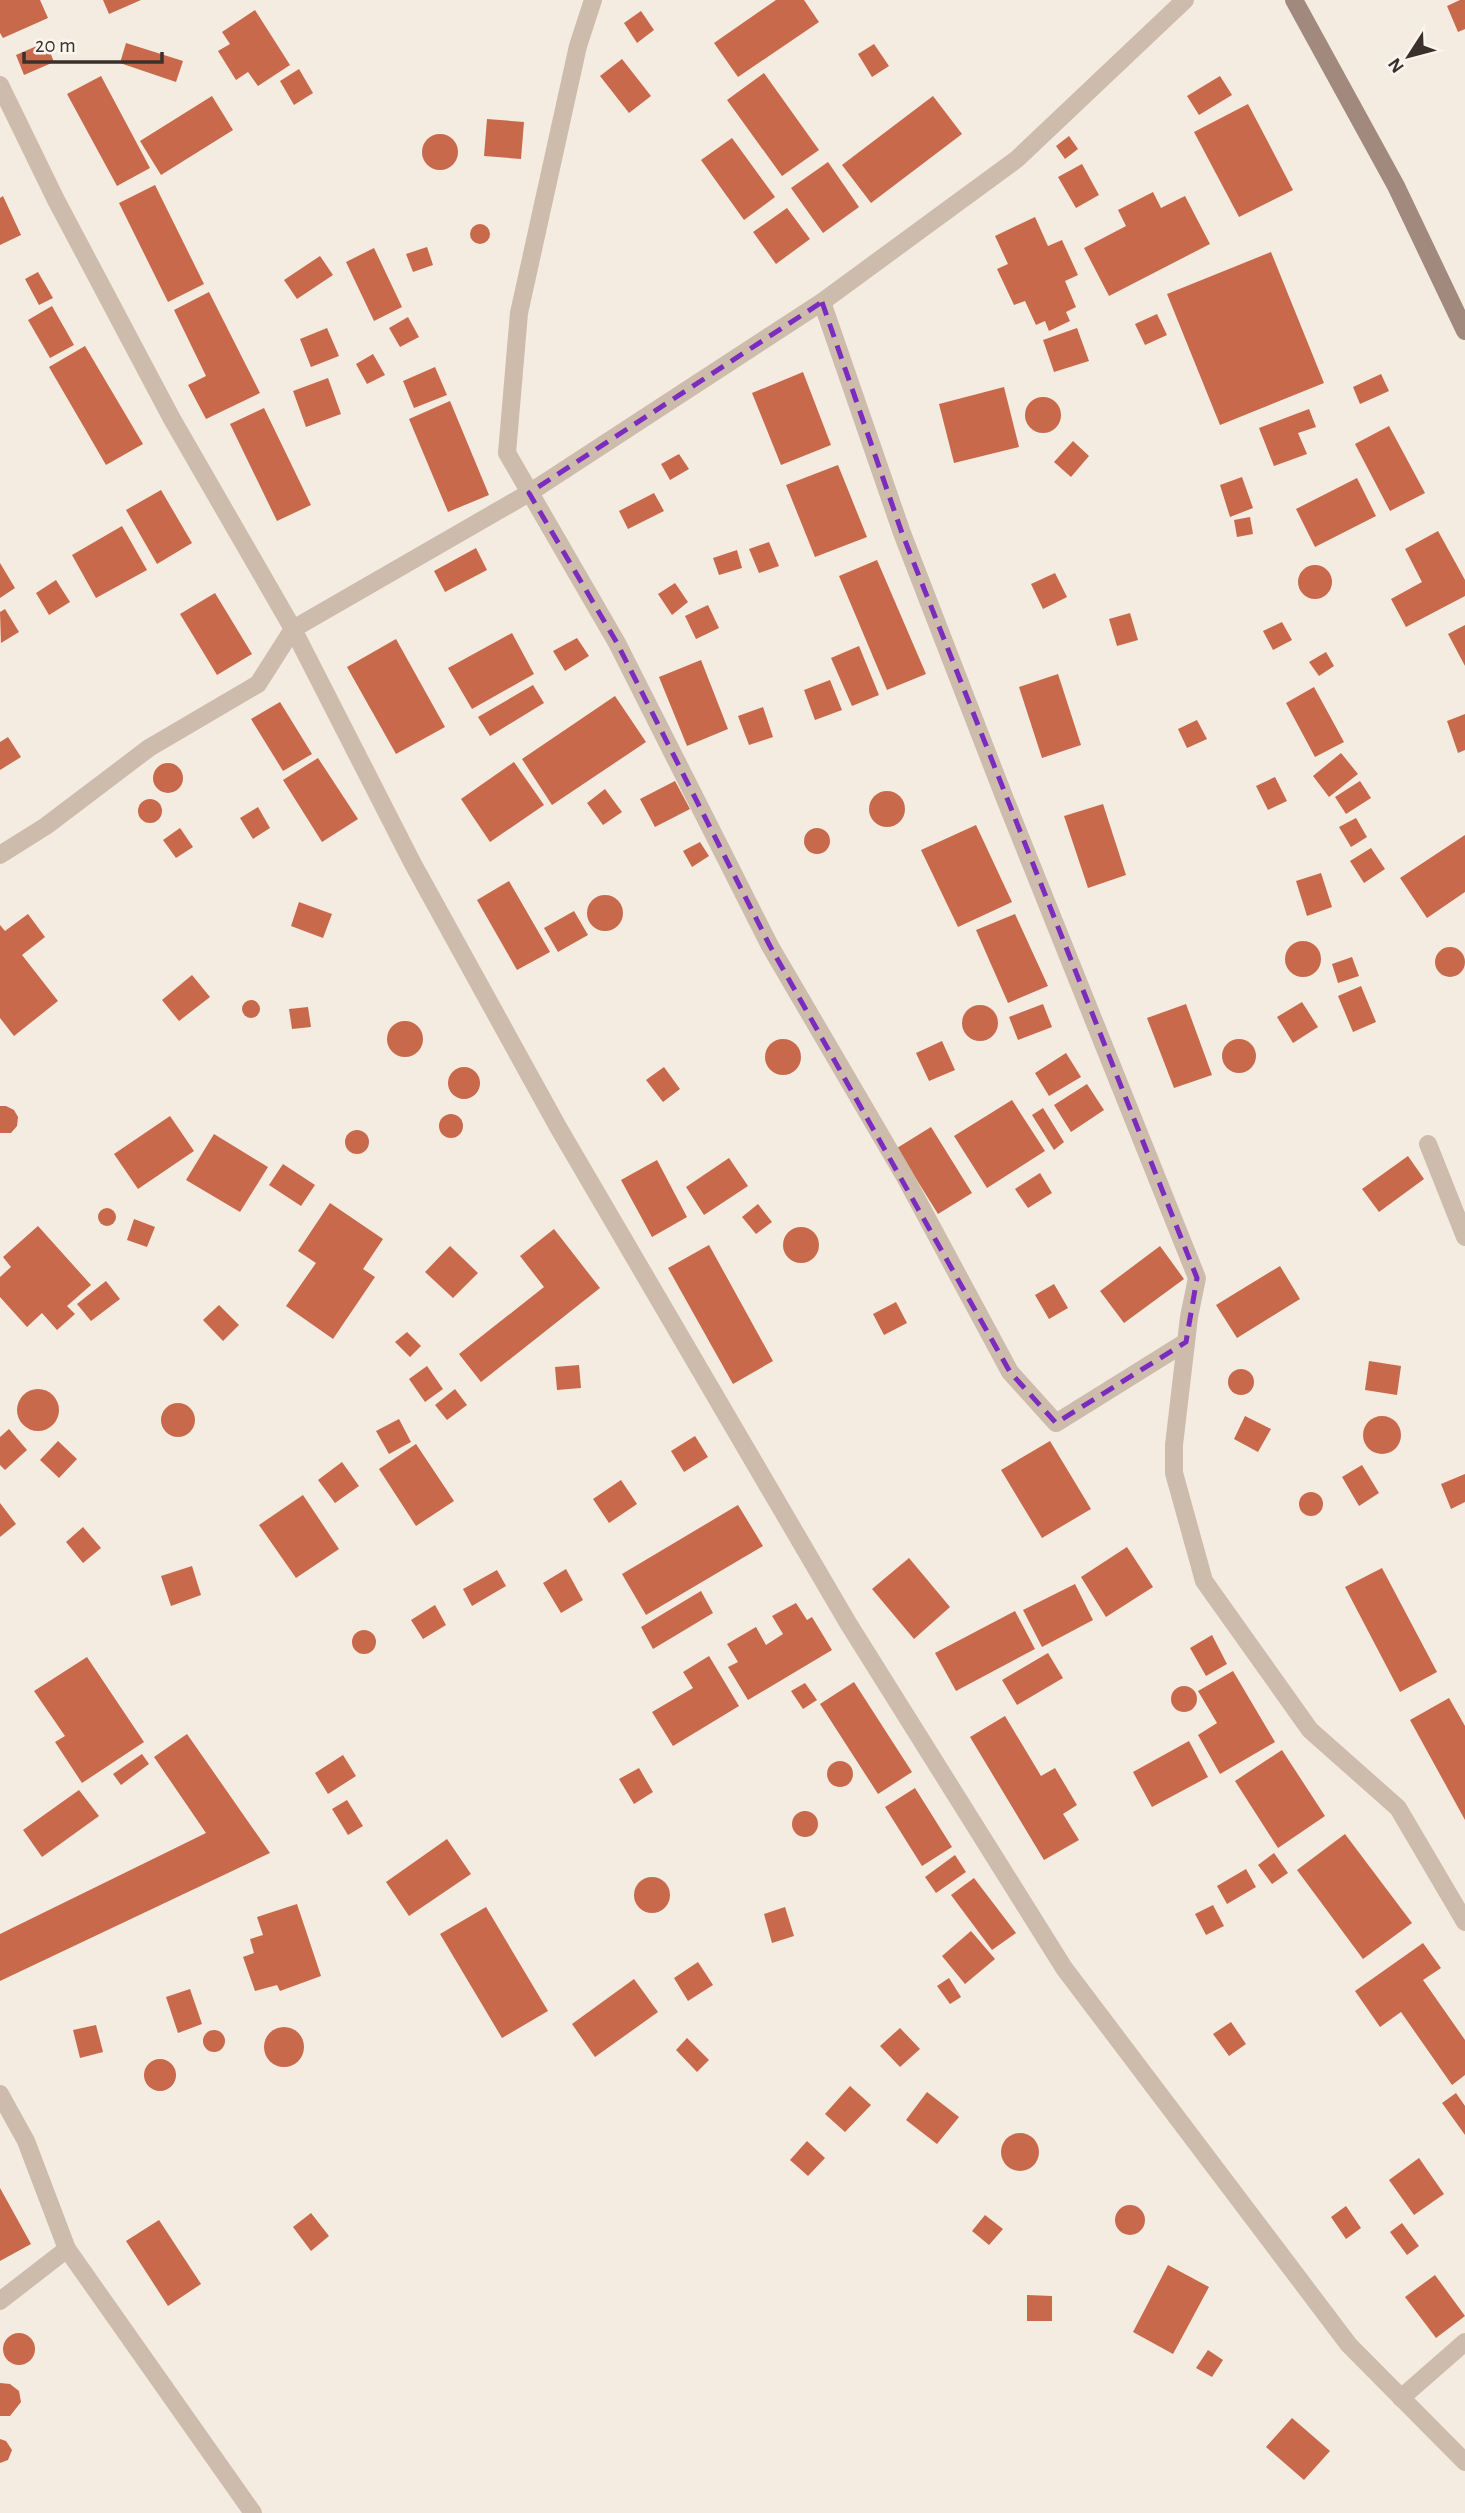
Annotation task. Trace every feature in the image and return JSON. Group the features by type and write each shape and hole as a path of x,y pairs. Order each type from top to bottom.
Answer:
{"main road":[{"path":"1293,0 1396,186 1465,331"}],"street":[{"path":"593,0 578,46 519,313 507,453 617,643 770,946 905,1177 1010,1372 1056,1423 1186,1342"},
{"path":"0,855 46,826 149,748 258,684 293,629 529,493 822,302 1017,159 1185,0"},
{"path":"0,85 56,200 172,419 293,629 413,864 558,1127 848,1623 1056,1956 1349,2345 1465,2462"},
{"path":"822,302 902,533 1005,799 1197,1278 1186,1342 1174,1445 1174,1473 1204,1581 1310,1730 1398,1808 1465,1922"},
{"path":"1428,1144 1465,1237"},
{"path":"0,2094 26,2141 68,2249 253,2513"},
{"path":"0,2301 68,2249"},
{"path":"1401,2398 1465,2342"}],"highlighted area":[{"path":"822,302 902,533 1197,1278 1186,1342 1056,1423 1010,1372 770,946 617,643 529,493"}],"building":[{"path":"0,0 40,0 48,18 3,38 0,33"},
{"path":"103,0 141,0 109,14"},
{"path":"776,0 804,0 819,22 738,77 714,43"},
{"path":"1465,0 1465,29 1458,32 1447,6"},
{"path":"255,10 290,65 258,86 248,72 236,80 218,51 230,44 222,32"},
{"path":"641,11 654,30 637,43 624,23"},
{"path":"46,42 54,62 24,75 16,55"},
{"path":"126,43 183,61 176,82 120,63"},
{"path":"874,44 889,66 872,77 858,54"},
{"path":"622,59 651,96 629,113 600,76"},
{"path":"299,69 313,93 294,105 280,81"},
{"path":"764,73 819,150 782,176 727,100"},
{"path":"101,76 150,168 117,186 67,94"},
{"path":"1220,76 1232,95 1199,115 1187,96"},
{"path":"212,96 233,130 161,175 140,141"},
{"path":"933,96 962,134 871,203 842,165"},
{"path":"1248,104 1293,190 1239,217 1194,132"},
{"path":"487,119 524,122 521,159 484,156"},
{"path":"440,134 453,139 458,152 453,165 440,170 427,165 422,152 427,139"},
{"path":"1069,136 1078,149 1065,159 1056,146"},
{"path":"732,138 775,197 744,220 701,160"},
{"path":"828,162 859,207 823,233 791,188"},
{"path":"1082,164 1099,195 1076,208 1058,177"},
{"path":"155,185 204,284 168,302 119,203"},
{"path":"1153,192 1161,208 1185,196 1210,244 1109,296 1084,248 1126,226 1118,210"},
{"path":"3,196 21,235 0,245 0,198"},
{"path":"787,208 810,239 776,264 753,232"},
{"path":"1035,217 1048,246 1062,240 1078,275 1065,281 1076,307 1066,312 1070,321 1049,331 1045,321 1036,325 1025,301 1014,305 997,269 1008,264 995,236"},
{"path":"480,224 487,227 490,234 487,241 480,244 473,241 470,234 473,227"},
{"path":"427,247 433,265 413,272 406,254"},
{"path":"374,248 402,307 374,321 346,262"},
{"path":"1271,252 1324,383 1220,425 1167,294"},
{"path":"320,256 333,275 297,299 284,280"},
{"path":"38,272 53,298 39,305 25,279"},
{"path":"209,292 260,393 206,419 188,385 206,376 174,310"},
{"path":"52,306 74,345 50,358 28,320"},
{"path":"1157,314 1167,335 1145,345 1135,324"},
{"path":"408,317 419,337 400,347 389,328"},
{"path":"327,328 339,356 311,367 300,339"},
{"path":"1077,328 1089,361 1054,372 1043,340"},
{"path":"85,346 143,444 106,465 49,367"},
{"path":"373,354 385,375 367,384 356,364"},
{"path":"435,367 447,395 414,408 403,381"},
{"path":"803,372 831,445 781,465 752,393"},
{"path":"1381,374 1389,391 1360,404 1353,387"},
{"path":"328,378 341,414 306,427 293,391"},
{"path":"1004,387 1019,447 954,463 939,404"},
{"path":"1043,397 1056,402 1061,415 1056,428 1043,433 1030,428 1025,415 1030,402"},
{"path":"450,401 489,495 448,512 409,419"},
{"path":"264,408 311,505 277,521 230,424"},
{"path":"1309,409 1316,427 1298,433 1307,454 1274,466 1259,428"},
{"path":"1389,426 1425,493 1390,511 1355,444"},
{"path":"1073,441 1089,456 1071,477 1054,462"},
{"path":"679,454 689,469 670,480 661,464"},
{"path":"838,465 867,537 815,557 786,485"},
{"path":"1242,477 1253,508 1230,517 1220,485"},
{"path":"1357,478 1376,516 1315,547 1296,509"},
{"path":"161,490 192,543 157,564 126,510"},
{"path":"654,493 664,511 628,529 619,511"},
{"path":"1250,517 1253,534 1237,537 1234,520"},
{"path":"122,526 147,570 96,598 72,555"},
{"path":"1438,531 1465,580 1465,596 1406,627 1391,599 1422,582 1405,549"},
{"path":"769,542 779,566 759,573 749,549"},
{"path":"476,548 487,570 445,592 434,571"},
{"path":"737,550 742,568 719,575 713,558"},
{"path":"877,560 926,674 887,690 839,576"},
{"path":"0,563 15,588 0,598"},
{"path":"1315,565 1327,570 1332,582 1327,594 1315,599 1303,594 1298,582 1303,570"},
{"path":"1055,573 1067,597 1043,609 1031,584"},
{"path":"56,580 70,602 49,615 36,593"},
{"path":"675,583 688,602 672,615 658,594"},
{"path":"215,593 252,654 217,675 180,614"},
{"path":"708,605 719,628 696,639 685,616"},
{"path":"5,609 19,632 1,643 0,612"},
{"path":"1130,613 1138,640 1117,646 1109,619"},
{"path":"1282,622 1292,640 1273,650 1263,631"},
{"path":"1465,625 1465,666 1448,634"},
{"path":"512,633 534,674 472,709 448,668"},
{"path":"577,638 589,656 565,671 553,651"},
{"path":"396,639 445,727 396,754 347,667"},
{"path":"859,646 879,695 852,706 831,658"},
{"path":"1326,652 1334,666 1319,676 1309,662"},
{"path":"701,660 728,729 687,746 659,677"},
{"path":"1058,674 1081,745 1042,758 1019,687"},
{"path":"830,680 842,710 815,720 804,690"},
{"path":"533,685 544,703 490,736 478,717"},
{"path":"1314,687 1344,742 1315,757 1286,703"},
{"path":"615,696 646,742 552,805 522,759"},
{"path":"280,702 312,754 283,771 251,719"},
{"path":"763,707 773,737 749,745 738,716"},
{"path":"1465,714 1465,750 1458,753 1447,721"},
{"path":"1197,720 1207,739 1187,748 1178,729"},
{"path":"8,737 21,757 0,770 0,742"},
{"path":"1341,753 1358,774 1329,797 1313,776"},
{"path":"318,758 358,819 322,842 283,780"},
{"path":"514,762 544,805 490,842 461,799"},
{"path":"168,763 179,767 183,778 179,789 168,793 157,789 153,778 157,767"},
{"path":"1275,777 1287,801 1268,810 1256,786"},
{"path":"675,781 690,809 655,827 640,799"},
{"path":"1360,781 1371,798 1346,814 1335,797"},
{"path":"605,789 622,812 603,825 587,803"},
{"path":"887,791 900,796 905,809 900,822 887,827 874,822 869,809 874,796"},
{"path":"150,799 158,803 162,811 158,819 150,823 142,819 138,811 142,803"},
{"path":"1103,804 1126,875 1088,888 1064,816"},
{"path":"258,807 270,828 253,839 240,818"},
{"path":"1356,818 1367,837 1351,847 1339,827"},
{"path":"976,825 1012,902 958,927 921,850"},
{"path":"180,828 193,847 176,858 163,840"},
{"path":"817,828 826,832 830,841 826,850 817,854 808,850 804,841 808,832"},
{"path":"1465,835 1465,892 1427,918 1400,878"},
{"path":"700,842 709,856 692,867 683,851"},
{"path":"1371,848 1385,869 1364,883 1350,861"},
{"path":"1321,873 1332,907 1307,916 1296,881"},
{"path":"509,881 550,952 517,970 477,900"},
{"path":"605,895 618,900 623,913 618,926 605,931 592,926 587,913 592,900"},
{"path":"299,902 332,914 323,938 291,926"},
{"path":"574,911 588,935 558,952 544,928"},
{"path":"28,914 45,937 22,955 58,1001 14,1036 0,1018 0,925 5,931"},
{"path":"1015,914 1048,986 1008,1003 976,930"},
{"path":"1303,941 1316,946 1321,959 1316,972 1303,977 1290,972 1285,959 1290,946"},
{"path":"1450,947 1461,951 1465,962 1461,973 1450,977 1439,973 1435,962 1439,951"},
{"path":"1352,957 1359,976 1338,983 1332,964"},
{"path":"192,975 210,997 179,1021 162,1000"},
{"path":"1361,986 1376,1022 1353,1032 1338,996"},
{"path":"251,1000 257,1003 260,1009 257,1015 251,1018 245,1015 242,1009 245,1003"},
{"path":"1302,1002 1318,1027 1293,1043 1277,1017"},
{"path":"1043,1004 1052,1027 1018,1040 1009,1017"},
{"path":"1186,1004 1212,1075 1174,1088 1147,1018"},
{"path":"980,1005 993,1010 998,1023 993,1036 980,1041 967,1036 962,1023 967,1010"},
{"path":"308,1007 311,1027 292,1029 289,1009"},
{"path":"405,1021 418,1026 423,1039 418,1052 405,1057 392,1052 387,1039 392,1026"},
{"path":"783,1039 796,1044 801,1057 796,1070 783,1075 770,1070 765,1057 770,1044"},
{"path":"1239,1039 1251,1044 1256,1056 1251,1068 1239,1073 1227,1068 1222,1056 1227,1044"},
{"path":"942,1041 955,1070 929,1081 916,1053"},
{"path":"1066,1053 1081,1077 1049,1096 1035,1073"},
{"path":"464,1067 475,1072 480,1083 475,1094 464,1099 453,1094 448,1083 453,1072"},
{"path":"664,1067 680,1089 663,1102 646,1080"},
{"path":"1087,1084 1104,1110 1071,1132 1054,1105"},
{"path":"1012,1100 1045,1151 987,1188 954,1136"},
{"path":"0,1106 14,1110 18,1117 17,1126 11,1133 0,1133"},
{"path":"1043,1108 1064,1142 1054,1150 1032,1115"},
{"path":"451,1114 460,1117 463,1126 460,1135 451,1138 442,1135 439,1126 442,1117"},
{"path":"170,1116 194,1151 138,1189 114,1154"},
{"path":"931,1127 972,1193 938,1214 897,1148"},
{"path":"357,1130 366,1133 369,1142 366,1151 357,1154 348,1151 345,1142 348,1133"},
{"path":"214,1134 268,1167 240,1212 186,1180"},
{"path":"1408,1156 1424,1179 1379,1212 1362,1189"},
{"path":"729,1158 748,1186 704,1215 686,1187"},
{"path":"657,1160 687,1217 652,1237 621,1180"},
{"path":"283,1164 315,1185 301,1206 269,1185"},
{"path":"1040,1173 1052,1193 1028,1208 1015,1189"},
{"path":"330,1203 383,1239 363,1269 375,1277 333,1339 286,1306 316,1263 298,1251"},
{"path":"758,1204 772,1222 756,1234 742,1217"},
{"path":"107,1208 113,1211 116,1217 113,1223 107,1226 101,1223 98,1217 101,1211"},
{"path":"134,1219 155,1227 147,1247 127,1240"},
{"path":"38,1226 91,1285 67,1306 75,1314 57,1330 42,1313 27,1327 0,1297 0,1277 11,1267 3,1257"},
{"path":"801,1227 814,1232 819,1245 814,1258 801,1263 788,1258 783,1245 788,1232"},
{"path":"554,1229 600,1288 481,1382 459,1354 544,1287 520,1256"},
{"path":"709,1245 773,1361 733,1384 668,1268"},
{"path":"450,1246 478,1273 453,1298 425,1272"},
{"path":"1160,1246 1184,1279 1124,1323 1100,1291"},
{"path":"1280,1266 1300,1299 1237,1338 1216,1305"},
{"path":"106,1281 120,1299 91,1321 77,1304"},
{"path":"1054,1284 1068,1308 1049,1319 1035,1295"},
{"path":"896,1302 907,1323 884,1335 873,1314"},
{"path":"219,1305 239,1325 223,1341 203,1320"},
{"path":"407,1332 421,1346 410,1357 395,1342"},
{"path":"1369,1361 1401,1366 1397,1395 1365,1390"},
{"path":"579,1365 581,1388 557,1390 555,1367"},
{"path":"427,1366 443,1389 425,1402 409,1379"},
{"path":"1241,1369 1251,1372 1254,1382 1251,1392 1241,1395 1231,1392 1228,1382 1231,1372"},
{"path":"38,1389 53,1395 59,1410 53,1425 38,1431 23,1425 17,1410 23,1395"},
{"path":"455,1389 467,1405 447,1420 435,1405"},
{"path":"178,1403 190,1408 195,1420 190,1432 178,1437 166,1432 161,1420 166,1408"},
{"path":"1245,1416 1271,1429 1258,1452 1234,1439"},
{"path":"1382,1416 1395,1422 1401,1435 1395,1448 1382,1454 1369,1448 1363,1435 1369,1422"},
{"path":"399,1419 411,1442 389,1454 376,1431"},
{"path":"9,1429 27,1450 5,1470 0,1465 0,1437"},
{"path":"695,1436 708,1457 684,1472 671,1451"},
{"path":"58,1441 77,1459 59,1478 40,1460"},
{"path":"1050,1441 1091,1509 1042,1538 1001,1470"},
{"path":"416,1444 454,1501 416,1526 379,1469"},
{"path":"342,1462 359,1486 335,1503 318,1480"},
{"path":"1362,1465 1379,1493 1359,1506 1342,1477"},
{"path":"1465,1474 1465,1502 1451,1509 1441,1484"},
{"path":"621,1480 637,1504 609,1523 593,1499"},
{"path":"1311,1492 1320,1495 1323,1504 1320,1513 1311,1516 1302,1513 1299,1504 1302,1495"},
{"path":"303,1495 339,1549 296,1578 259,1525"},
{"path":"0,1503 16,1524 0,1537"},
{"path":"738,1505 763,1546 646,1615 622,1574"},
{"path":"83,1527 101,1548 83,1563 66,1542"},
{"path":"1127,1547 1153,1587 1106,1617 1081,1577"},
{"path":"909,1558 950,1607 914,1639 872,1589"},
{"path":"192,1566 201,1595 171,1606 161,1576"},
{"path":"1382,1568 1437,1672 1400,1692 1345,1587"},
{"path":"566,1569 583,1600 561,1613 543,1583"},
{"path":"497,1570 506,1586 472,1606 463,1589"},
{"path":"1075,1584 1093,1620 1042,1647 1023,1610"},
{"path":"701,1591 713,1613 653,1649 641,1627"},
{"path":"796,1603 807,1620 812,1617 832,1650 748,1700 728,1667 738,1662 727,1644 756,1627 766,1645 783,1634 772,1616"},
{"path":"435,1605 446,1625 423,1639 411,1620"},
{"path":"1015,1611 1035,1649 956,1691 935,1653"},
{"path":"364,1630 373,1633 376,1642 373,1651 364,1654 355,1651 352,1642 355,1633"},
{"path":"1212,1635 1227,1664 1206,1676 1190,1648"},
{"path":"1048,1653 1063,1678 1017,1705 1002,1680"},
{"path":"709,1656 739,1706 673,1746 652,1712 693,1688 683,1672"},
{"path":"87,1657 144,1742 82,1783 55,1742 65,1736 34,1691"},
{"path":"1233,1671 1275,1742 1220,1774 1198,1735 1217,1723 1198,1691"},
{"path":"854,1682 912,1772 878,1794 820,1704"},
{"path":"805,1683 817,1700 803,1709 791,1691"},
{"path":"1184,1686 1193,1690 1197,1699 1193,1708 1184,1712 1175,1708 1171,1699 1175,1690"},
{"path":"1449,1698 1465,1726 1465,1820 1410,1720"},
{"path":"1005,1716 1041,1776 1055,1768 1077,1805 1063,1814 1079,1840 1044,1860 970,1737"},
{"path":"187,1734 270,1853 0,1981 0,1934 206,1833 154,1757"},
{"path":"1189,1741 1208,1777 1152,1807 1133,1772"},
{"path":"1282,1750 1325,1816 1278,1848 1235,1781"},
{"path":"142,1754 149,1764 121,1785 113,1774"},
{"path":"343,1755 356,1776 328,1794 315,1773"},
{"path":"840,1761 849,1765 853,1774 849,1783 840,1787 831,1783 827,1774 831,1765"},
{"path":"639,1768 653,1792 634,1804 619,1779"},
{"path":"915,1788 952,1847 922,1866 885,1807"},
{"path":"79,1790 99,1816 42,1857 23,1830"},
{"path":"347,1800 363,1826 348,1835 332,1809"},
{"path":"805,1811 814,1815 818,1824 814,1833 805,1837 796,1833 792,1824 796,1815"},
{"path":"1345,1834 1412,1923 1363,1959 1297,1870"},
{"path":"447,1839 471,1874 409,1916 386,1882"},
{"path":"1274,1853 1288,1873 1272,1884 1258,1865"},
{"path":"955,1855 966,1872 936,1893 925,1877"},
{"path":"1246,1869 1256,1887 1227,1904 1217,1886"},
{"path":"652,1877 665,1882 670,1895 665,1908 652,1913 639,1908 634,1895 639,1882"},
{"path":"974,1878 1016,1933 992,1950 951,1895"},
{"path":"297,1904 321,1976 280,1991 277,1985 255,1991 243,1957 254,1953 250,1939 263,1935 257,1917"},
{"path":"1213,1905 1224,1926 1206,1935 1195,1914"},
{"path":"486,1907 548,2011 502,2038 440,1934"},
{"path":"785,1907 794,1936 772,1943 764,1914"},
{"path":"971,1931 995,1959 965,1984 942,1956"},
{"path":"1423,1943 1441,1968 1423,1980 1465,2040 1465,2075 1452,2085 1401,2012 1380,2027 1355,1991"},
{"path":"698,1962 713,1985 688,2001 674,1978"},
{"path":"949,1978 961,1997 950,2004 937,1986"},
{"path":"634,1979 658,2012 595,2057 572,2024"},
{"path":"190,1989 202,2024 178,2033 166,1997"},
{"path":"1231,2022 1246,2044 1229,2056 1213,2034"},
{"path":"96,2025 103,2052 80,2058 73,2030"},
{"path":"284,2027 292,2028 298,2033 303,2039 303,2055 298,2061 292,2066 284,2067 276,2066 270,2061 265,2055 264,2047 265,2039 270,2033 276,2028"},
{"path":"900,2028 920,2049 900,2067 880,2046"},
{"path":"214,2030 222,2033 225,2041 222,2049 214,2052 206,2049 203,2041 206,2033"},
{"path":"687,2038 709,2060 697,2072 676,2050"},
{"path":"160,2059 171,2064 176,2075 171,2086 160,2091 149,2086 144,2075 149,2064"},
{"path":"850,2086 871,2105 845,2132 825,2114"},
{"path":"927,2092 959,2117 937,2144 906,2120"},
{"path":"1456,2093 1465,2106 1465,2135 1442,2103"},
{"path":"1020,2133 1033,2139 1039,2152 1033,2165 1020,2171 1007,2165 1001,2152 1007,2139"},
{"path":"807,2141 825,2158 808,2176 790,2160"},
{"path":"1419,2158 1444,2194 1414,2215 1389,2180"},
{"path":"0,2188 31,2244 0,2261"},
{"path":"1130,2205 1141,2209 1145,2220 1141,2231 1130,2235 1119,2231 1115,2220 1119,2209"},
{"path":"1346,2206 1361,2228 1346,2239 1331,2217"},
{"path":"311,2213 329,2236 311,2251 293,2227"},
{"path":"985,2215 1003,2229 989,2245 972,2231"},
{"path":"159,2220 201,2284 168,2306 126,2241"},
{"path":"1402,2223 1419,2246 1407,2255 1390,2232"},
{"path":"1168,2265 1209,2287 1173,2354 1133,2332"},
{"path":"1435,2275 1465,2316 1436,2338 1405,2297"},
{"path":"1027,2295 1052,2296 1052,2321 1027,2321"},
{"path":"19,2333 30,2338 35,2349 30,2360 19,2365 8,2360 3,2349 8,2338"},
{"path":"1208,2350 1223,2360 1212,2377 1196,2368"},
{"path":"0,2383 10,2384 19,2391 21,2402 10,2416 0,2416"},
{"path":"1292,2418 1330,2451 1304,2480 1266,2447"},
{"path":"0,2439 6,2441 12,2450 8,2460 0,2463"}]}
